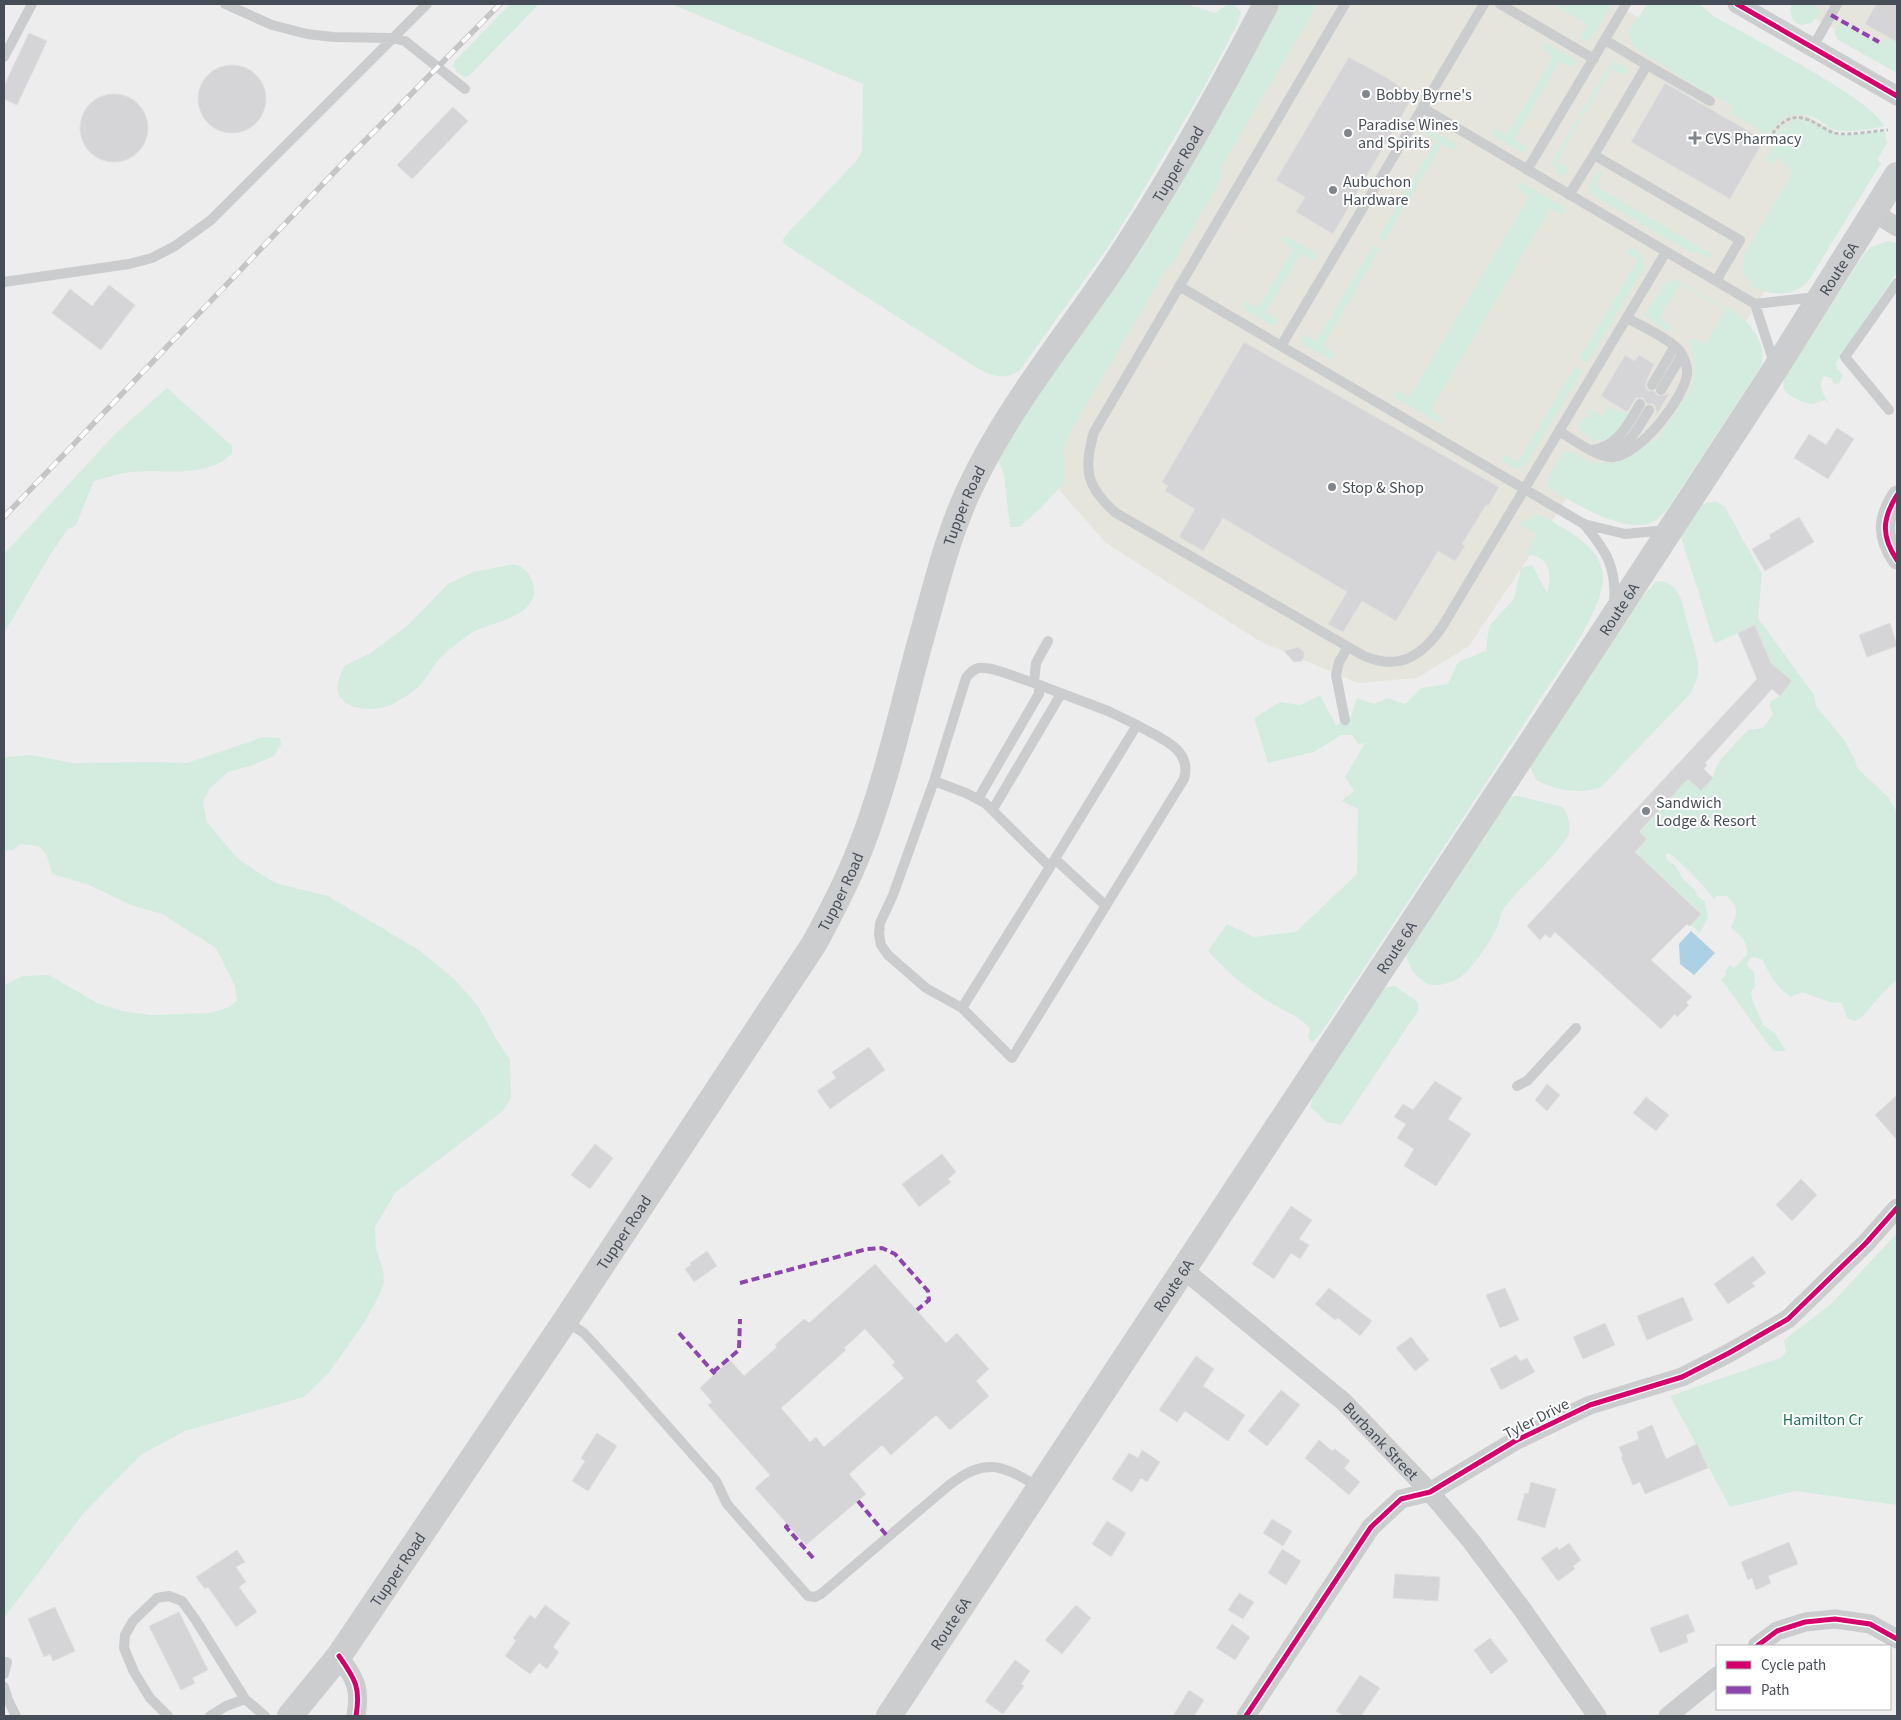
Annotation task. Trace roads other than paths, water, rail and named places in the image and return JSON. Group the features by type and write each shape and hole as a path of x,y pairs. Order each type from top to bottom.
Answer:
{"main road":[{"name":"Tupper Road","path":"290,1716 339,1656 565,1320 814,944 840,897 873,812 951,534 986,452 1141,225 1222,89 1265,4"},
{"name":"Route 6A","path":"889,1716 1776,368 1897,175"}],"street":[{"path":"1738,4 1897,96"},
{"path":"1873,212 1897,227"},
{"path":"1897,494 1885,521 1885,537 1897,560"},
{"name":"Tyler Drive","path":"1246,1716 1371,1527 1400,1499 1430,1492 1515,1441 1590,1405 1682,1376 1729,1353 1788,1319 1866,1243 1897,1208"},
{"name":"Burbank Street","path":"1184,1270 1344,1402 1430,1492 1471,1541 1516,1601 1597,1716"},
{"path":"1758,1645 1777,1632 1806,1622 1835,1619 1870,1624 1897,1639"},
{"path":"339,1656 354,1677 360,1698 356,1716"},
{"path":"1668,1716 1716,1677"}],"lane":[{"path":"4,57 32,4"},
{"path":"225,4 272,26 307,34 333,37 392,38 405,41 465,89"},
{"path":"4,282 129,264 152,258 175,246 211,220 427,4"},
{"path":"1345,4 1094,432 1089,448 1089,479 1095,492 1116,513 1376,662 1388,664 1402,661 1415,655 1426,646 1442,627 1666,252"},
{"path":"1281,346 1484,4"},
{"path":"1500,4 1594,59"},
{"path":"1527,170 1626,4"},
{"path":"1813,47 1837,4"},
{"path":"1605,40 1710,101"},
{"path":"1569,194 1647,65"},
{"path":"1422,108 1755,304 1819,297"},
{"path":"1594,155 1740,240 1716,281"},
{"path":"1889,410 1845,357 1897,283"},
{"path":"1179,286 1584,524 1625,534 1669,530"},
{"path":"1755,304 1776,368"},
{"path":"1559,432 1602,455 1615,457 1640,443 1657,427 1684,385 1687,368 1682,355 1674,346 1627,318"},
{"path":"1674,346 1656,387 1682,355"},
{"path":"1592,450 1609,446 1644,407 1634,436 1616,451 1602,455"},
{"path":"1584,524 1603,546 1608,556 1615,589 1613,616"},
{"path":"978,799 1039,694 1036,684 1036,662 1048,640"},
{"path":"1345,720 1336,675 1339,662 1348,647"},
{"path":"978,668 987,668 1036,684 1137,725 1179,750 1187,768 1184,779 1012,1058 962,1008 926,988 888,955 881,944 879,934 880,923 893,895 934,781 966,678 978,668"},
{"path":"993,809 1061,694"},
{"path":"962,1008 1137,725"},
{"path":"934,781 978,799 993,809 1052,863 1106,906"},
{"path":"1517,1086 1527,1081 1576,1028"},
{"path":"565,1320 589,1338 716,1481 727,1504 808,1596 815,1597 821,1594 948,1486 965,1474 987,1466 997,1467 1015,1473 1039,1488"},
{"path":"168,1716 150,1698 134,1672 124,1648 125,1635 133,1621 157,1598 169,1596 182,1601 245,1699 265,1716"},
{"path":"4,1674 7,1662"},
{"path":"4,1687 16,1716"},
{"path":"210,1716 226,1706 245,1699"}],"water":[{"path":"1691,931 1715,953 1694,975 1680,964 1679,944"}],"railway":[{"path":"4,517 344,162 500,4"}],"place":[{"name":"Bobby Byrne's","path":"1366,94"},
{"name":"Paradise Wines and Spirits","path":"1348,133"},
{"name":"CVS Pharmacy","path":"1695,138"},
{"name":"Aubuchon Hardware","path":"1333,190"},
{"name":"Stop & Shop","path":"1332,487"},
{"name":"Sandwich Lodge & Resort","path":"1646,811"}],"park label":[{"name":"Hamilton Cr","path":"1823,1419"}]}
